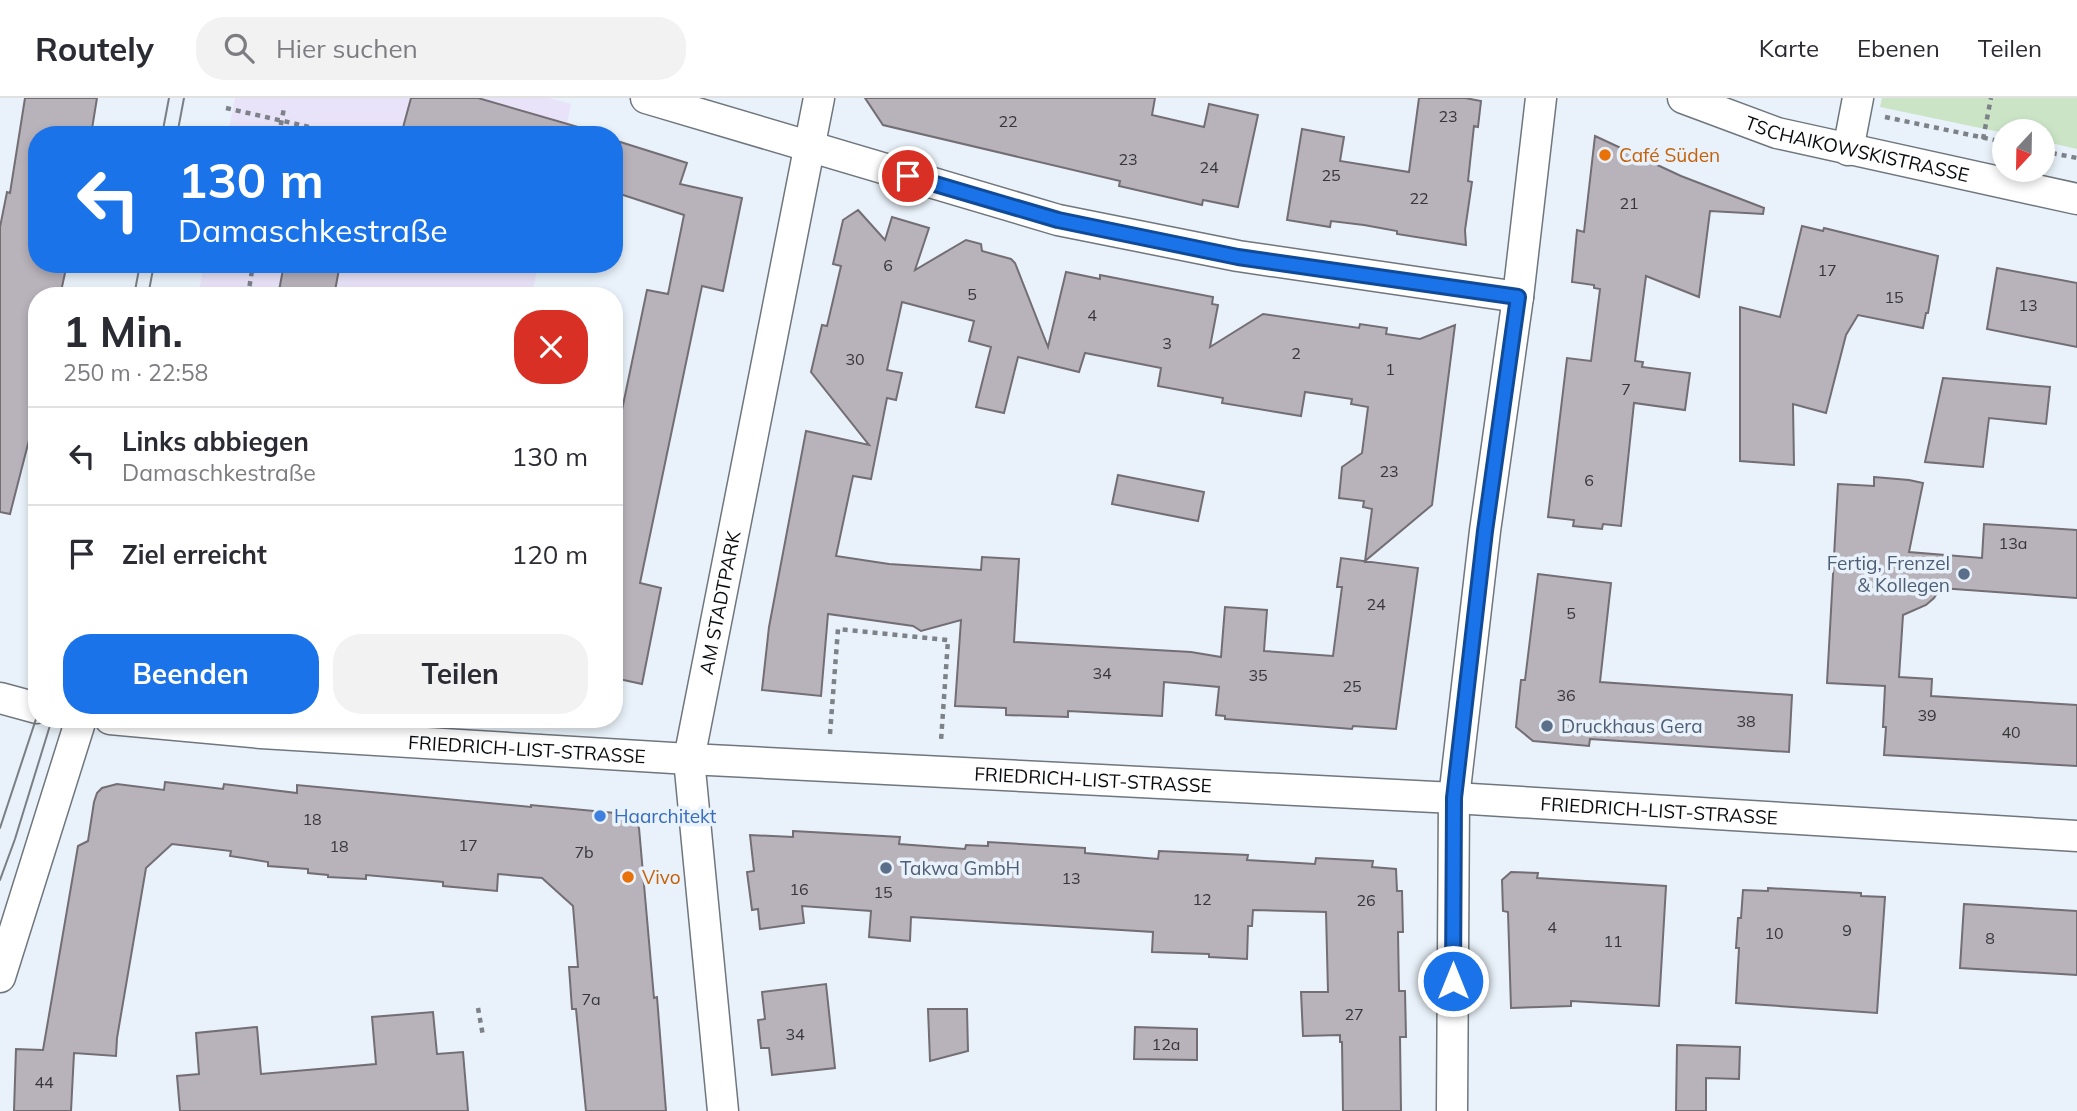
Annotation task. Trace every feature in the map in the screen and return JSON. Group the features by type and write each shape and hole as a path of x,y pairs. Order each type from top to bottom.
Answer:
{"street":[{"path":"646,98 1058,220 1238,257 1518,297"},
{"name":"AM STADTPARK","path":"723,1111 689,759 819,98"},
{"path":"1452,1111 1454,798 1485,531 1518,297 1541,98"},
{"name":"TSCHAIKOWSKISTRASSE","path":"1683,98 1777,133 2077,199"},
{"path":"1848,150 1857,104"},
{"path":"0,698 28,706"},
{"path":"0,977 79,728"},
{"name":"FRIEDRICH-LIST-STRASSE","path":"207,728 689,759 1454,798 2077,836"}],"path":[{"path":"1975,178 1991,98"},
{"path":"1857,104 1992,140"},
{"path":"226,108 305,126"},
{"path":"281,126 284,108"},
{"path":"2055,154 2077,158"},
{"path":"828,766 838,629 948,640 939,771"},
{"path":"478,1008 484,1036"}],"shaded area":[{"path":"235,98 549,98 571,104 567,126 230,126"},
{"path":"202,273 536,273 534,287 200,287"}],"green space":[{"path":"1882,98 2077,98 2077,149 2055,144 2055,119 1992,119 1992,130 1880,107"}],"building":[{"path":"25,98 97,98 92,126 28,126 28,273 65,273 62,287 28,287 28,444 10,514 0,512 0,227 7,192 10,193"},
{"path":"411,98 478,98 575,126 403,126"},
{"path":"865,98 1155,98 1152,115 1204,127 1209,104 1258,115 1238,207 1203,200 1202,205 1119,186 1120,181 883,125"},
{"path":"1419,98 1465,98 1481,101 1478,127 1474,126 1468,181 1472,182 1465,230 1466,245 1397,234 1397,231 1364,225 1331,221 1330,227 1287,220 1302,129 1344,137 1340,161 1409,172"},
{"path":"1595,136 1681,176 1764,208 1763,214 1710,211 1699,297 1646,276 1635,361 1643,362 1642,367 1690,373 1685,410 1634,403 1621,526 1603,524 1602,529 1573,526 1574,520 1548,517 1567,358 1591,361 1600,289 1594,288 1594,285 1572,282 1577,230 1584,232"},
{"path":"623,143 687,163 680,184 742,198 723,291 702,286 640,583 661,588 642,684 623,680 623,405 647,290 668,294 684,215 623,195"},
{"path":"858,210 885,240 892,217 929,228 915,270 966,240 981,244 982,251 1011,259 1015,263 1048,347 1066,272 1100,279 1100,275 1213,297 1212,304 1218,305 1210,347 1263,314 1359,328 1360,324 1387,328 1386,334 1420,339 1455,325 1432,505 1365,561 1372,509 1363,507 1364,501 1339,498 1342,467 1362,453 1368,407 1351,404 1352,399 1305,392 1301,416 1222,403 1223,398 1158,386 1161,368 1085,353 1079,372 1018,357 1004,413 976,407 991,347 969,341 974,321 902,302 887,370 902,373 896,400 887,398 871,479 853,476 836,556 889,564 981,570 982,557 1019,559 1014,642 1191,652 1221,657 1225,607 1267,610 1264,651 1333,656 1342,587 1337,587 1341,558 1418,568 1396,729 1353,726 1352,729 1225,719 1225,716 1216,715 1219,687 1164,682 1162,716 1068,711 1068,717 1006,715 1006,708 955,706 961,620 921,631 913,626 828,614 821,696 762,690 769,627 806,431 869,445 811,372 822,325 827,326 841,266 833,264 843,220"},
{"path":"1802,226 1823,231 1824,228 1938,256 1928,313 1923,328 1858,315 1846,335 1826,413 1793,404 1794,465 1740,461 1740,307 1780,317"},
{"path":"1997,268 2077,283 2077,347 1987,329"},
{"path":"282,273 338,273 336,287 280,287"},
{"path":"1943,378 2050,387 2046,424 1989,418 1983,467 1925,462"},
{"path":"1118,475 1204,492 1198,521 1112,504"},
{"path":"1874,477 1923,483 1909,552 1982,558 1984,524 2077,530 2077,598 1940,588 1926,605 1903,615 1899,677 1932,679 1931,696 2077,705 2077,766 1884,755 1885,686 1827,683 1838,484 1874,486"},
{"path":"1538,574 1611,583 1600,682 1792,695 1789,752 1590,739 1589,746 1533,741 1516,727 1521,680 1525,680"},
{"path":"165,782 223,789 224,784 297,793 297,785 626,814 634,819 639,828 666,1111 586,1111 569,967 578,967 573,906 542,878 498,874 497,891 443,886 443,882 366,875 366,879 328,877 308,873 308,869 268,866 268,862 230,856 231,851 172,844 146,868 116,1056 74,1053 71,1111 14,1111 16,1049 43,1050 78,846 88,841 97,793 102,788 117,784 164,790"},
{"path":"793,831 900,837 899,844 965,849 966,845 988,846 988,842 1085,848 1085,853 1158,859 1159,851 1248,855 1247,860 1315,864 1316,858 1373,861 1372,867 1396,869 1397,891 1402,891 1403,932 1398,932 1399,991 1405,991 1406,1037 1400,1037 1401,1111 1343,1111 1340,1035 1303,1036 1301,992 1328,992 1326,912 1253,910 1252,926 1248,926 1247,959 1209,957 1209,954 1152,952 1153,932 911,917 910,941 869,937 871,911 802,906 804,923 760,929 758,909 752,910 747,872 754,871 750,835 793,837"},
{"path":"1511,872 1538,873 1537,878 1666,886 1659,1006 1571,1001 1571,1006 1511,1008 1508,912 1503,911 1502,880"},
{"path":"1768,888 1861,893 1861,896 1885,897 1877,1013 1736,1003 1739,948 1736,948 1743,890 1768,891"},
{"path":"1964,904 2077,911 2077,975 1960,968"},
{"path":"826,984 835,1068 772,1075 769,1048 761,1048 758,1020 765,1019 762,992"},
{"path":"928,1009 967,1009 968,1051 930,1061"},
{"path":"433,1012 437,1054 463,1052 468,1111 180,1111 177,1076 199,1074 196,1033 257,1027 261,1074 376,1064 372,1017"},
{"path":"1135,1027 1197,1029 1197,1060 1134,1059"},
{"path":"1677,1045 1740,1047 1739,1079 1706,1078 1706,1111 1676,1111"}],"tram line":[{"path":"164,126 169,98"},
{"path":"179,126 184,98"},
{"path":"136,287 138,273"},
{"path":"150,287 152,273"},
{"path":"0,828 33,728"},
{"path":"0,880 49,728"}],"place":[{"name":"Café Süden","path":"1605,155"},
{"name":"Fertig, Frenzel & Kollegen","path":"1964,574"},
{"name":"Druckhaus Gera","path":"1547,726"},
{"name":"Haarchitekt","path":"600,816"},
{"name":"Takwa GmbH","path":"886,868"},
{"name":"Vivo","path":"628,877"}],"route":[{"path":"908,176 1058,220 1238,257 1518,297 1485,531 1454,798 1453,981"}]}
